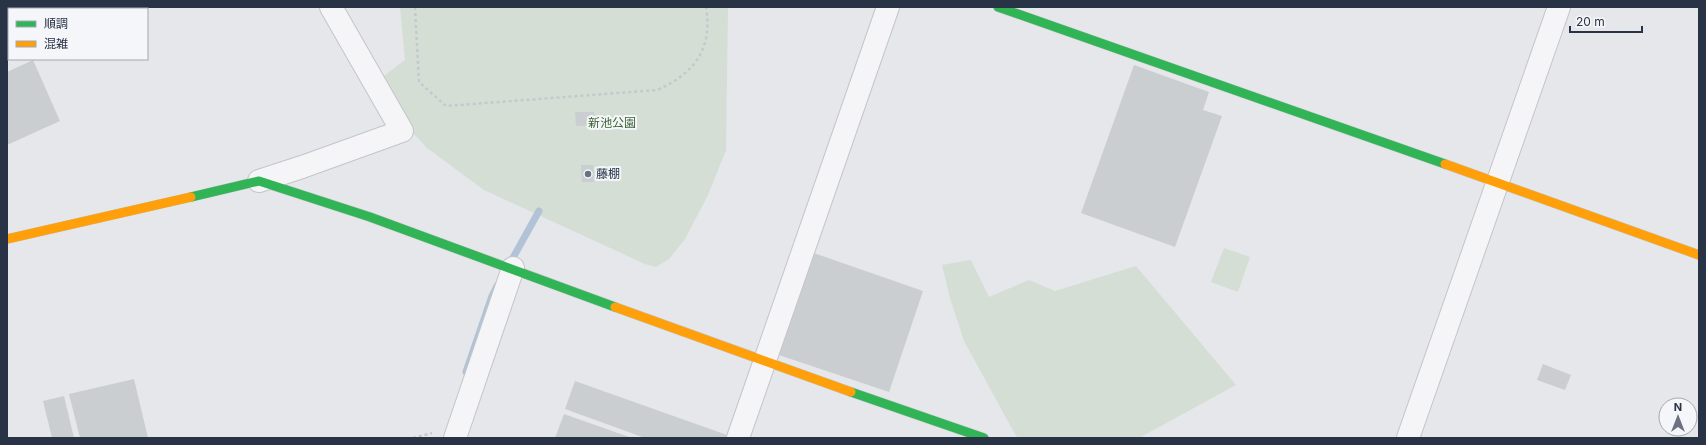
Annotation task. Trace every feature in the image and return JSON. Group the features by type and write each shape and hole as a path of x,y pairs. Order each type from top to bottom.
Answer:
{"street":[{"path":"7,240 259,181 402,131 331,7"},
{"path":"738,438 888,7"},
{"path":"998,7 1498,182 1699,255"},
{"path":"1408,438 1559,7"},
{"path":"259,181 370,217 513,268 765,362 984,438"},
{"path":"455,438 513,268"}],"path":[{"path":"415,7 419,82 446,106 656,90 668,85 681,76 695,63 701,54 708,33 706,7"}],"green space":[{"name":"新池公園","path":"400,7 728,7 726,150 708,195 685,239 669,259 656,267 645,264 484,190 427,148 412,132 381,78 405,60"},
{"path":"1224,248 1250,257 1238,292 1211,282"},
{"path":"971,260 989,297 1029,280 1055,291 1136,266 1236,385 1139,438 1023,438 1016,436 964,341 950,298 942,265"}],"building":[{"path":"33,60 60,121 7,145 7,72"},
{"path":"1134,65 1209,92 1203,110 1222,116 1175,247 1081,213"},
{"path":"575,112 594,112 595,125 576,126"},
{"name":"藤棚","path":"581,165 593,165 594,182 582,182"},
{"path":"808,251 923,291 889,392 773,353"},
{"path":"1543,364 1571,375 1565,390 1537,380"},
{"path":"134,379 148,438 80,438 69,394"},
{"path":"575,381 727,435 725,438 645,438 565,409"},
{"path":"64,396 74,438 52,438 43,401"},
{"path":"564,414 632,438 555,438"}],"waterway":[{"path":"509,265 539,211"},
{"path":"466,372 492,296 497,286"}],"traffic: fast":[{"path":"998,7 1445,164"},
{"path":"191,197 259,181 370,217 615,307"},
{"path":"851,392 984,438"}],"traffic: slow":[{"path":"1445,164 1699,255"},
{"path":"7,239 191,197"},
{"path":"615,307 851,392"}],"place":[{"name":"藤棚","path":"588,174"}]}
